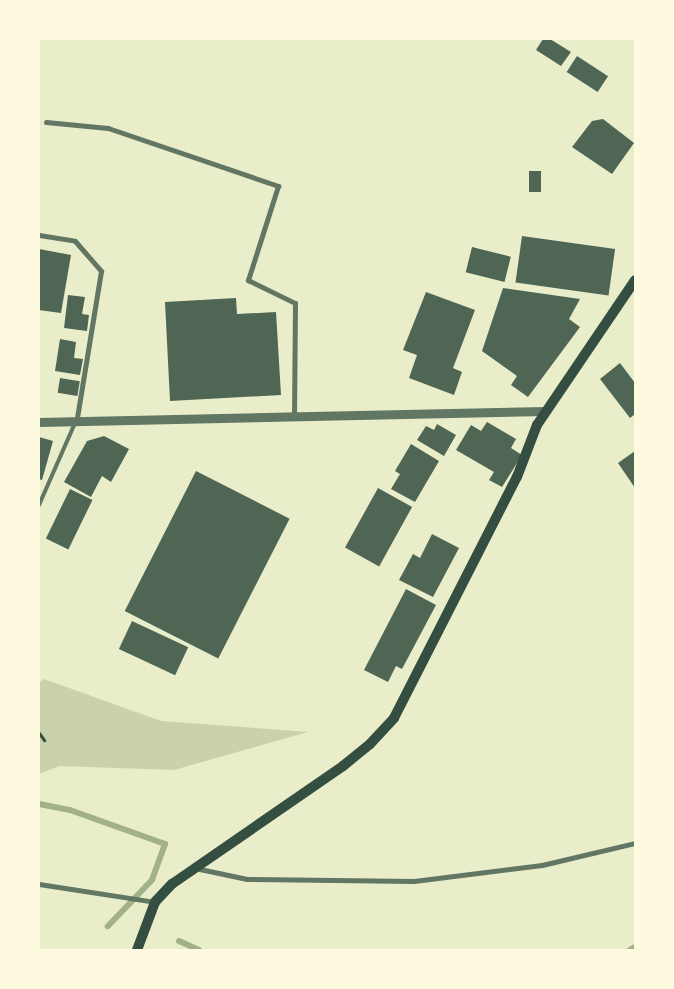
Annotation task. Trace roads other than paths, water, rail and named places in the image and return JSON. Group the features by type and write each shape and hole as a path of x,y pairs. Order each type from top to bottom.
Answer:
{"main road":[{"path":"137,950 154,902 192,868 343,766 370,744 394,718 517,477 537,425 635,280"}],"street":[{"path":"46,122 108,128 278,186 248,280 295,302 294,416"},
{"path":"39,234 75,241 101,271 76,423"},
{"path":"39,422 76,423 546,411"},
{"path":"192,868 248,879 414,881 542,865 635,843"},
{"path":"39,884 154,902"}],"lane":[{"path":"39,505 76,423"}],"waterway":[{"path":"39,804 70,810 165,844 152,880 108,926"},
{"path":"179,941 199,950"},
{"path":"630,950 635,947"}]}
